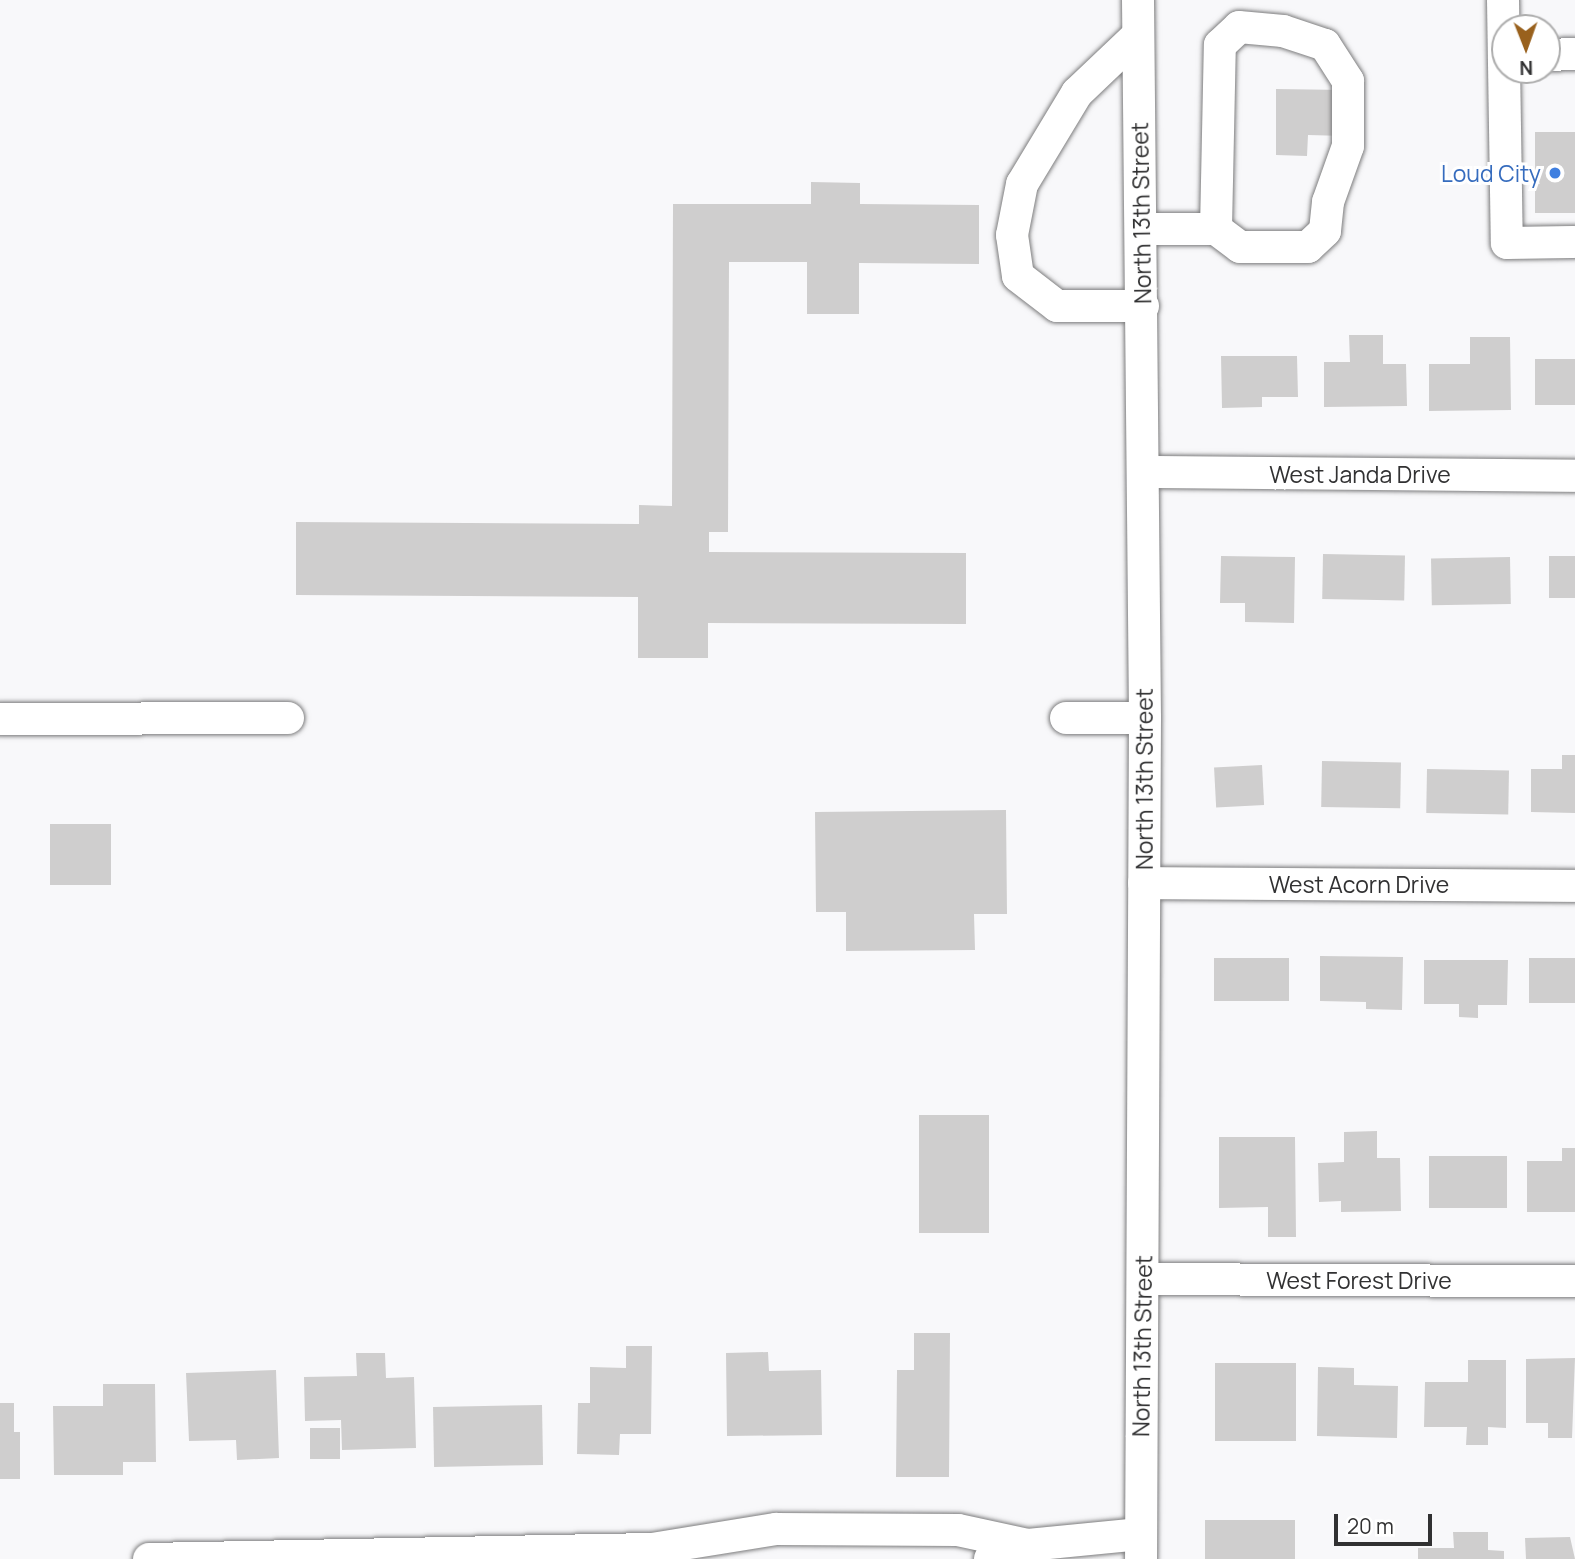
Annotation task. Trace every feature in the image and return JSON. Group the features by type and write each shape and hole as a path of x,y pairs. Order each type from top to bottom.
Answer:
{"street":[{"name":"North 13th Street","path":"1138,0 1145,718 1141,1547"},
{"path":"1142,229 1216,229 1240,247 1308,247 1325,231 1328,202 1348,146 1348,81 1325,45 1283,31 1239,27 1220,45 1216,73 1216,229"},
{"path":"1138,35 1077,93 1022,184 1012,234 1018,276 1058,306 1143,306"},
{"path":"1505,84 1507,243 1575,242"},
{"name":"West Janda Drive","path":"1144,472 1575,475"},
{"path":"0,719 288,718"},
{"path":"1066,719 1145,718"},
{"name":"West Acorn Drive","path":"1143,883 1575,886"},
{"name":"West Forest Drive","path":"1143,1279 1575,1280"},
{"path":"149,1559 652,1549 776,1529 958,1530 1028,1545 1141,1547"},
{"path":"990,1559 1028,1545"},
{"path":"652,1549 702,1559"}],"building":[{"path":"1276,89 1345,90 1345,136 1308,135 1307,156 1276,155"},
{"name":"Loud City","path":"1535,132 1575,132 1575,213 1535,213"},
{"path":"811,182 860,183 860,204 979,205 979,264 859,263 859,314 807,314 807,262 729,262 728,532 709,532 709,552 966,553 966,624 708,623 708,658 638,658 638,597 296,595 296,522 639,524 639,505 672,506 673,204 811,204"},
{"path":"1349,335 1383,335 1383,364 1406,364 1407,406 1324,407 1324,362 1350,362"},
{"path":"1470,337 1510,337 1511,410 1429,411 1429,364 1470,364"},
{"path":"1221,356 1297,356 1298,397 1262,397 1262,407 1222,408"},
{"path":"1535,359 1575,359 1575,405 1535,405"},
{"path":"1323,554 1405,555 1404,600 1322,599"},
{"path":"1221,556 1295,557 1294,623 1245,622 1245,603 1220,603"},
{"path":"1549,556 1575,556 1575,598 1549,598"},
{"path":"1510,557 1511,604 1432,605 1431,558"},
{"path":"1562,755 1575,755 1575,813 1531,812 1531,769 1562,769"},
{"path":"1322,761 1401,762 1400,808 1321,807"},
{"path":"1262,765 1264,805 1216,807 1214,768"},
{"path":"1427,769 1509,770 1508,814 1426,813"},
{"path":"1006,810 1007,914 974,914 975,950 846,951 846,912 816,912 815,812"},
{"path":"50,824 111,824 111,885 50,885"},
{"path":"1320,956 1403,957 1402,1010 1366,1009 1366,1002 1320,1001"},
{"path":"1214,958 1289,958 1289,1001 1214,1001"},
{"path":"1529,958 1575,958 1575,1003 1529,1003"},
{"path":"1424,960 1508,960 1507,1005 1478,1005 1478,1018 1459,1017 1459,1004 1424,1004"},
{"path":"919,1115 989,1115 989,1233 919,1233"},
{"path":"1377,1131 1377,1158 1400,1158 1401,1211 1341,1212 1341,1201 1319,1202 1318,1163 1344,1162 1344,1132"},
{"path":"1219,1137 1295,1137 1296,1237 1268,1237 1268,1207 1219,1208"},
{"path":"1562,1148 1575,1148 1575,1212 1527,1212 1527,1161 1562,1161"},
{"path":"1429,1156 1507,1156 1507,1208 1429,1208"},
{"path":"914,1333 950,1333 949,1477 896,1477 897,1370 914,1370"},
{"path":"626,1346 652,1346 651,1434 620,1434 619,1455 577,1454 578,1403 590,1403 590,1367 626,1368"},
{"path":"768,1352 769,1371 821,1370 822,1435 727,1436 726,1353"},
{"path":"356,1353 385,1353 386,1378 414,1377 416,1448 342,1450 341,1420 305,1421 304,1377 357,1376"},
{"path":"1575,1358 1572,1438 1548,1438 1548,1423 1526,1423 1526,1359"},
{"path":"1468,1360 1506,1360 1506,1428 1488,1427 1488,1445 1466,1445 1467,1427 1424,1427 1425,1382 1468,1382"},
{"path":"1215,1363 1296,1363 1296,1441 1215,1441"},
{"path":"1318,1367 1354,1368 1354,1385 1398,1386 1397,1438 1317,1436"},
{"path":"276,1370 279,1458 237,1460 236,1440 189,1441 186,1373"},
{"path":"103,1384 155,1384 156,1462 123,1462 123,1475 54,1475 53,1406 103,1406"},
{"path":"0,1403 14,1403 14,1432 20,1432 20,1479 0,1479"},
{"path":"542,1405 543,1465 434,1467 433,1407"},
{"path":"310,1428 340,1428 340,1459 310,1459"},
{"path":"1205,1520 1295,1520 1295,1559 1205,1559"},
{"path":"1453,1532 1488,1532 1488,1550 1504,1551 1504,1559 1418,1559 1418,1548 1454,1548"},
{"path":"1570,1537 1575,1559 1526,1559 1525,1538"}],"place":[{"name":"Loud City","path":"1555,173"}]}
